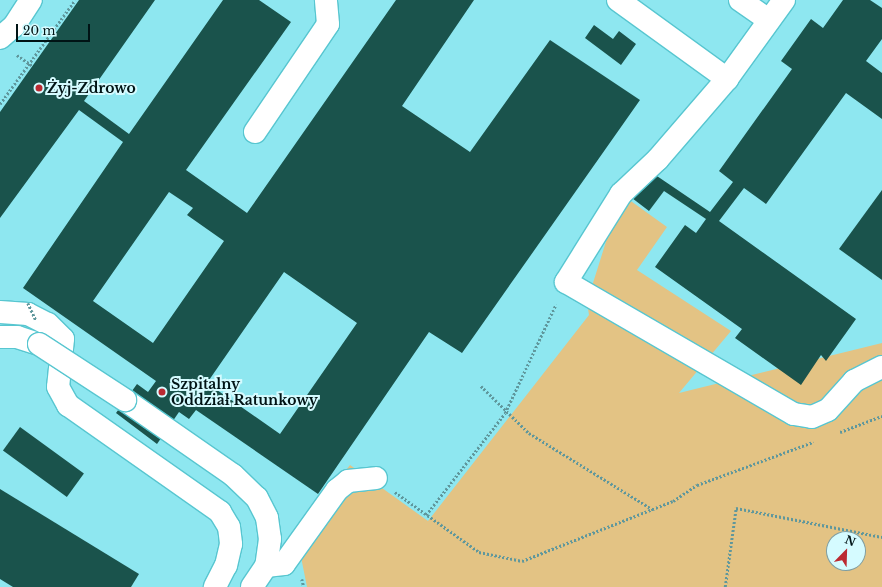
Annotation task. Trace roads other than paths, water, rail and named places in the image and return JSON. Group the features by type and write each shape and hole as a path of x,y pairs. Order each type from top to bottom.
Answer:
{"lane":[{"path":"0,38 14,26 31,0"},
{"path":"255,132 328,24 326,0"},
{"path":"618,0 727,79"},
{"path":"740,0 769,20"},
{"path":"784,0 727,79 658,159 621,194 566,282 794,414 812,417 828,410 854,381 882,367"},
{"path":"0,312 28,314 48,324 63,339 58,387 68,405 220,512 229,527 231,544 226,565 215,587"},
{"path":"0,337 17,337 39,344 250,488 267,518 270,539 266,566 252,587"},
{"path":"266,566 284,564 337,490 348,481 376,478"}],"place":[{"name":"Żyj-Zdrowo","path":"39,88"},
{"name":"Szpitalny Oddział Ratunkowy","path":"162,392"}]}
